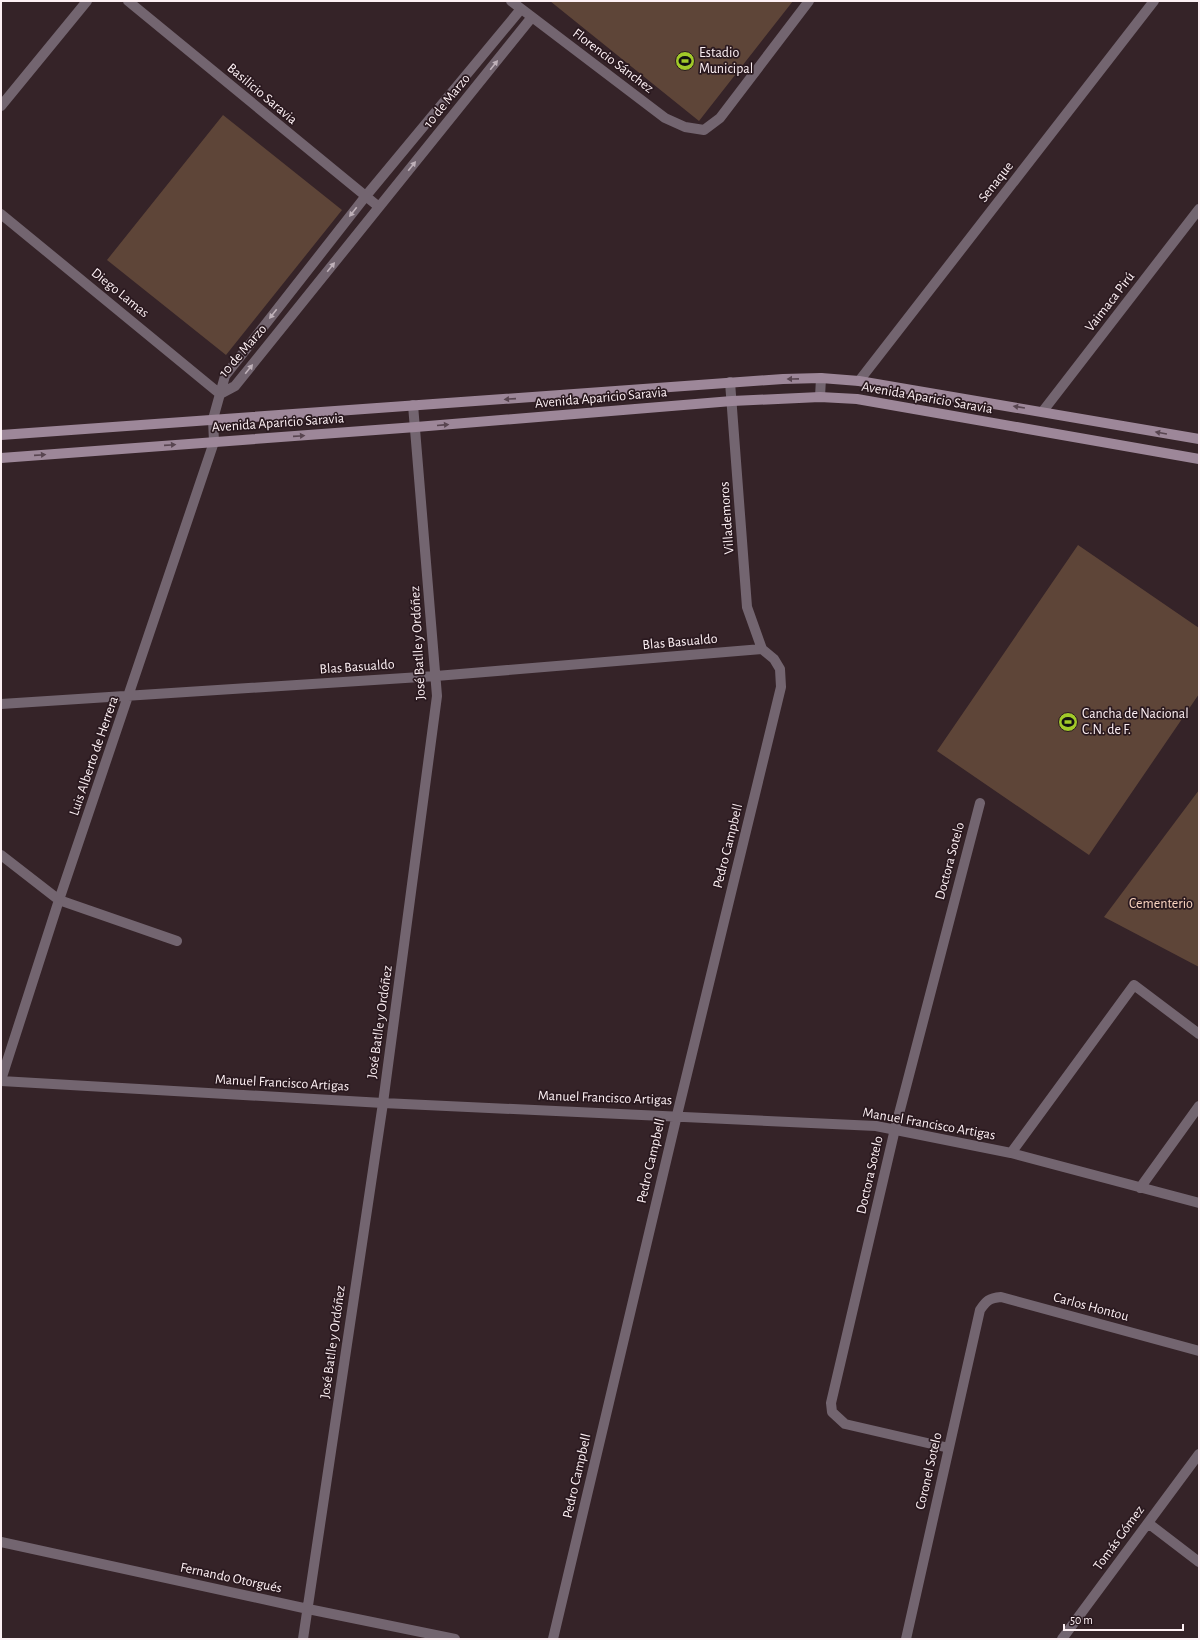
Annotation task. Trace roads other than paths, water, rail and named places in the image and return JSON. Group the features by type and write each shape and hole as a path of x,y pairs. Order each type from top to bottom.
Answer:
{"street":[{"path":"1,106 87,1"},
{"name":"Basilicio Saravia","path":"128,1 379,208"},
{"name":"Florencio Sánchez","path":"511,1 665,118 685,127 704,130 720,118 810,1"},
{"name":"Senaque","path":"859,381 1154,1"},
{"name":"10 de Marzo","path":"220,394 225,376 365,197 521,9"},
{"name":"10 de Marzo","path":"220,394 235,386 532,18"},
{"name":"Vaimaca Pirú","path":"1043,411 1199,209"},
{"name":"Diego Lamas","path":"1,214 220,394"},
{"path":"820,397 821,378"},
{"name":"Avenida Aparicio Saravia","path":"1,435 730,382 821,378 859,381 1043,411 1199,440"},
{"name":"Villademoros","path":"730,382 747,607 762,649"},
{"path":"214,442 213,419 220,394"},
{"name":"Avenida Aparicio Saravia","path":"1,458 416,428 732,401 820,397 857,399 1199,459"},
{"name":"José Batlle y Ordóñez","path":"303,1639 383,1102 437,696 413,405"},
{"name":"Luis Alberto de Herrera","path":"1,1081 59,900 214,442"},
{"name":"Blas Basualdo","path":"1,704 436,676 762,649"},
{"name":"Pedro Campbell","path":"553,1639 676,1115 781,687 780,669 774,659 762,649"},
{"name":"Doctora Sotelo","path":"949,1448 845,1424 832,1412 831,1403 895,1129 980,803"},
{"path":"1,855 59,900 177,941"},
{"path":"1011,1153 1134,985 1199,1034"},
{"name":"Manuel Francisco Artigas","path":"1,1081 383,1102 676,1115 876,1126 1011,1153 1199,1203"},
{"path":"1140,1188 1199,1106"},
{"name":"Carlos Hontou","path":"980,1310 985,1302 991,1298 1001,1297 1199,1350"},
{"name":"Coronel Sotelo","path":"906,1639 980,1310"},
{"name":"Tomás Gómez","path":"1062,1639 1199,1454"},
{"path":"1148,1523 1199,1562"},
{"name":"Fernando Otorgués","path":"1,1542 308,1609 455,1639"}],"place":[{"name":"Estadio Municipal","path":"685,61"},
{"name":"Cancha de Nacional C.N. de F.","path":"1068,722"}],"park label":[{"name":"Cementerio","path":"1161,904"}]}
